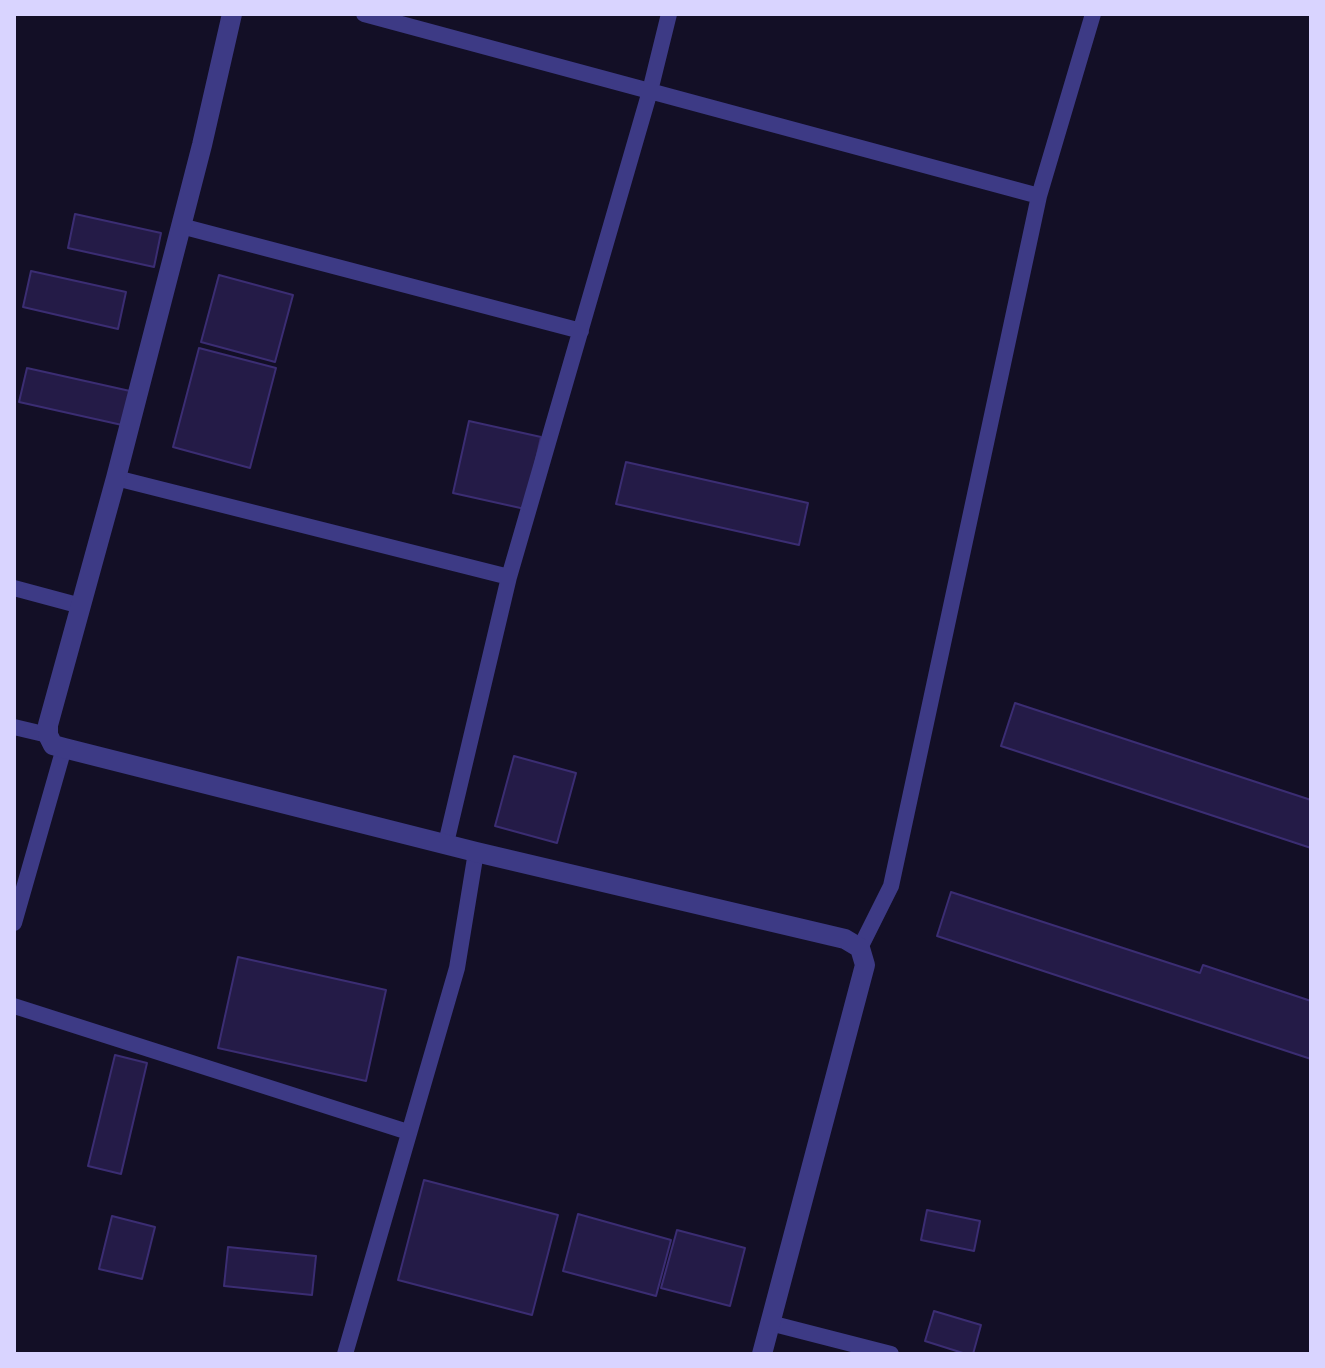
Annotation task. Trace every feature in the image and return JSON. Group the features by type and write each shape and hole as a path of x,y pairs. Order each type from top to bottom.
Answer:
{"street":[{"path":"232,14 181,226 48,725 48,735 53,745 64,748 476,852 845,939 860,948 865,965 762,1354"}],"lane":[{"path":"364,14 1039,196"},
{"path":"446,843 509,577 650,91 669,14"},
{"path":"860,948 891,886 1039,196 1093,14"},
{"path":"181,226 581,331"},
{"path":"116,478 509,577"},
{"path":"14,588 81,606"},
{"path":"14,727 48,735"},
{"path":"14,923 64,748"},
{"path":"345,1354 457,968 476,852"},
{"path":"14,1006 408,1132"},
{"path":"770,1323 891,1354"}],"building":[{"path":"75,214 161,233 154,267 68,248"},
{"path":"31,271 126,292 118,329 23,307"},
{"path":"219,275 293,295 275,362 201,342"},
{"path":"199,348 276,368 250,468 173,447"},
{"path":"27,368 130,391 122,425 19,402"},
{"path":"469,421 541,437 525,509 453,493"},
{"path":"626,462 808,503 799,545 616,504"},
{"path":"1015,703 1311,800 1311,848 1001,746"},
{"path":"514,756 576,773 557,843 495,826"},
{"path":"951,892 1200,973 1203,965 1311,1001 1311,1059 937,936"},
{"path":"238,957 386,990 366,1081 218,1048"},
{"path":"115,1055 147,1063 121,1174 88,1166"},
{"path":"424,1180 558,1215 532,1315 398,1280"},
{"path":"927,1210 980,1221 974,1251 921,1240"},
{"path":"578,1214 671,1240 656,1296 563,1271"},
{"path":"112,1216 155,1227 142,1279 99,1269"},
{"path":"677,1230 745,1248 730,1306 661,1288"},
{"path":"228,1247 316,1256 312,1295 224,1286"},
{"path":"934,1311 981,1325 973,1354 925,1341"}]}
